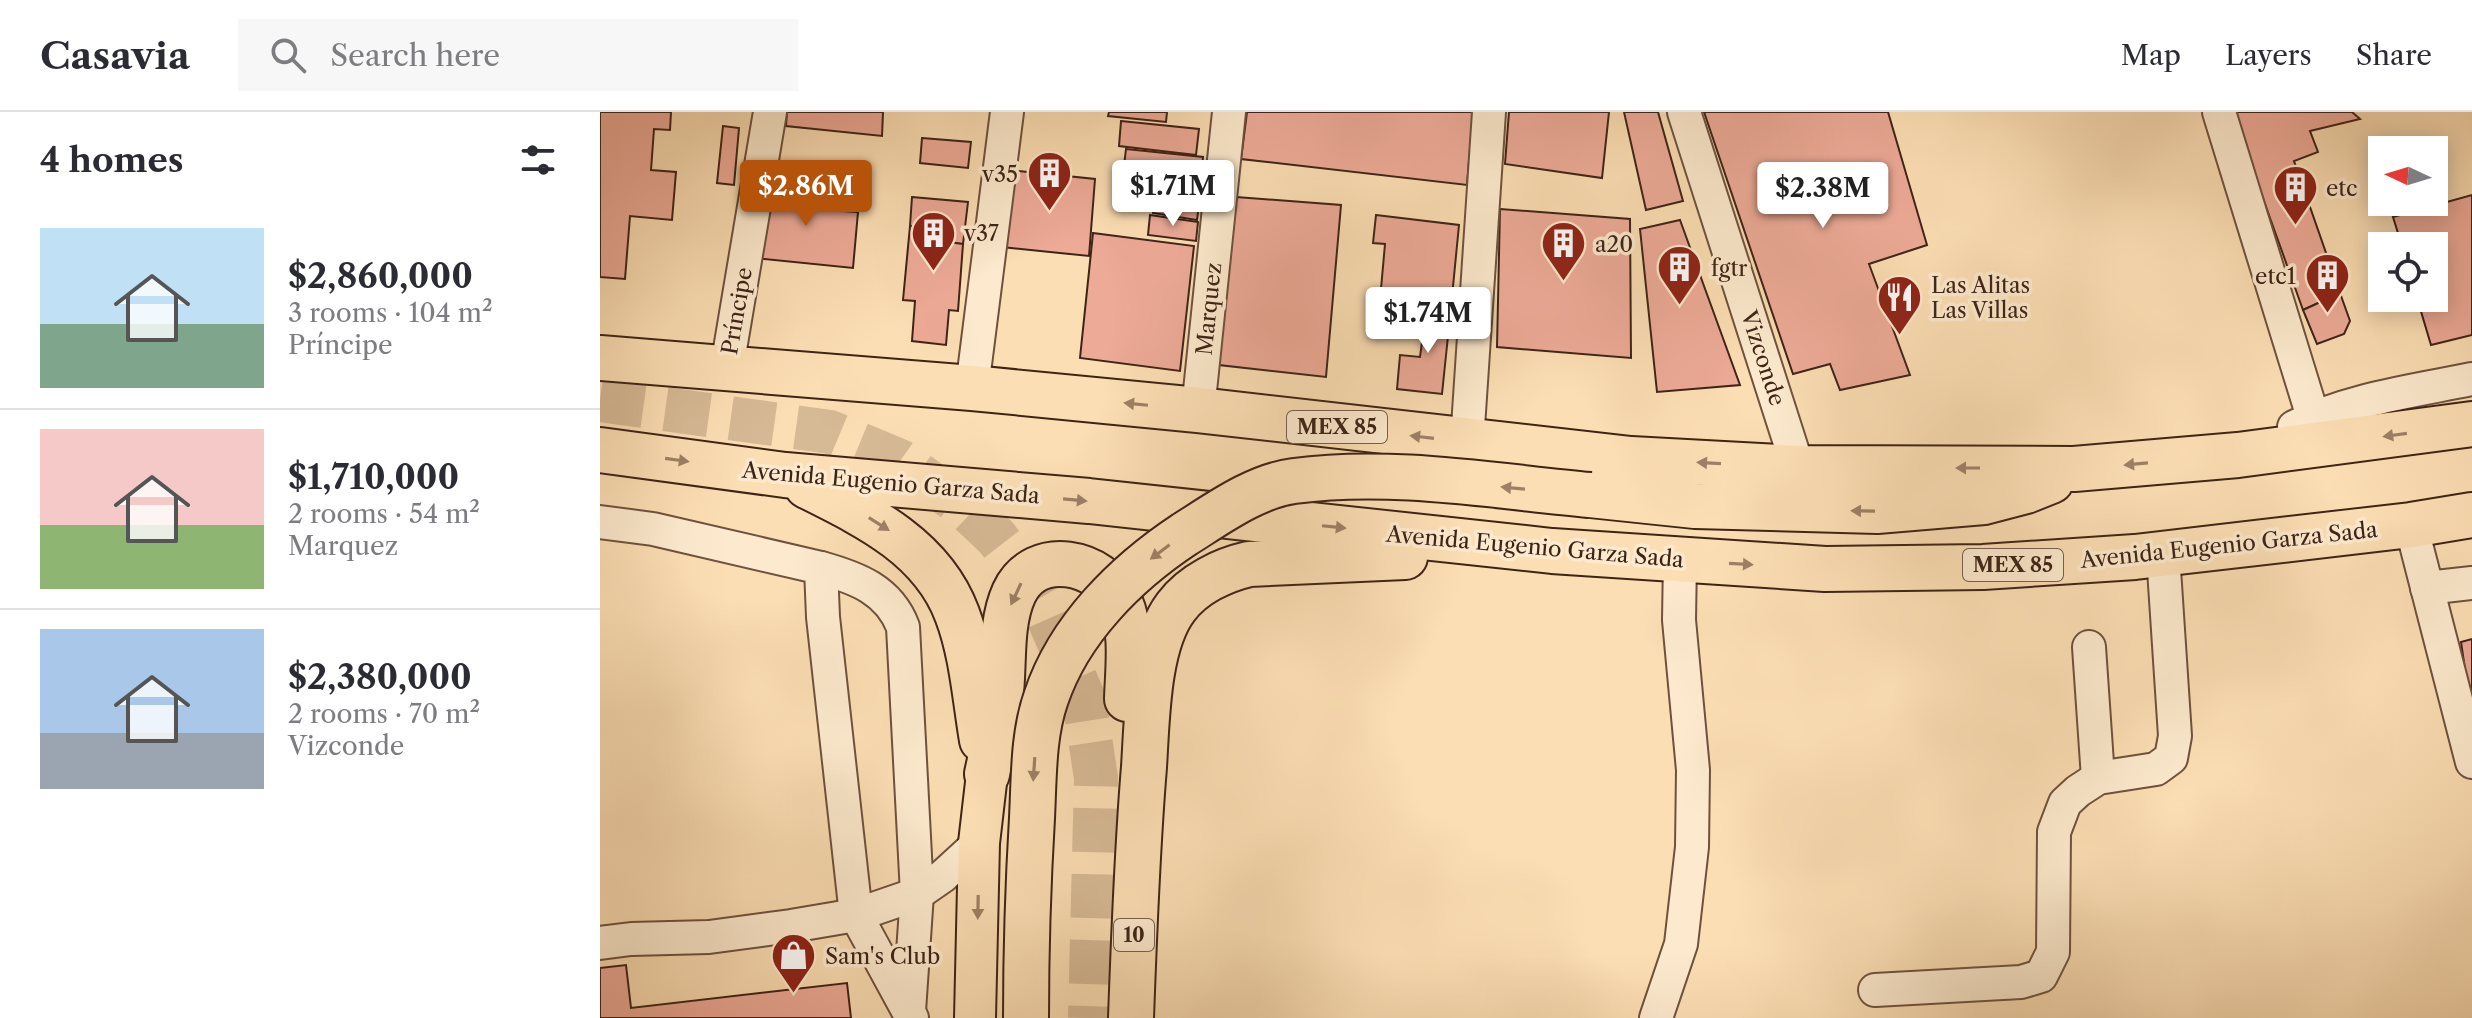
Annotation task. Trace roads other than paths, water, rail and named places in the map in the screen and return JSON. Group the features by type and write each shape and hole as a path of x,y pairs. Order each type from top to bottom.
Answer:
{"highway":[{"name":"MEX 85","path":"600,358 1198,410 1631,459 1798,468 2074,469 2238,455 2472,424"},
{"name":"Avenida Eugenio Garza Sada","path":"600,450 785,475 1089,501 1552,551 1825,569 1983,567 2163,554 2472,515"},
{"path":"1026,1018 1026,916 1038,733 1046,698 1057,672 1079,635 1119,586 1173,542 1260,492 1291,481 1357,477 1426,480 1695,506 1877,511 1984,502 2026,491 2074,469"},
{"path":"785,475 883,526 909,545 947,592 964,635 987,774"},
{"path":"1137,852 1150,689 1156,653 1176,607 1196,588 1228,569 1249,564 1552,551"},
{"path":"987,774 1000,703 1007,616 1014,594 1023,579 1051,563 1091,571 1104,578 1120,602 1128,635 1125,798 1137,852"},
{"name":"10","path":"1131,1018 1137,852"}],"main road":[{"path":"975,1018 979,843 987,774"}],"street":[{"name":"Príncipe","path":"727,367 770,112"},
{"path":"972,388 1007,112"},
{"name":"Marquez","path":"1198,410 1229,112"},
{"path":"1467,442 1489,112"},
{"name":"Vizconde","path":"1684,112 1798,468"},
{"path":"2219,112 2313,417"},
{"path":"2238,455 2313,417 2373,399 2472,379"},
{"path":"600,522 653,529 854,577 886,598 897,611 903,627 917,894 911,1014"},
{"path":"2411,525 2472,762"},
{"path":"1875,990 2021,982 2041,976 2053,952 2054,832 2065,803 2098,778 2156,769 2171,758 2175,736 2163,554"},
{"path":"1656,1018 1681,944 1692,847 1693,770 1679,620 1680,560"},
{"path":"821,568 823,617 856,915 911,1014"},
{"path":"2427,588 2472,583"},
{"path":"2089,647 2098,778"},
{"path":"600,943 709,937 856,915 917,894 943,876 979,843"}],"tunnel":[{"path":"600,400 830,432 900,461 963,506 996,537 1020,568 1046,613 1084,699 1096,778 1090,1018"}],"place":[{"name":"v35","path":"1049,213"},
{"name":"etc","path":"2295,227"},
{"name":"v37","path":"933,272"},
{"name":"a20","path":"1564,283"},
{"name":"fgtr","path":"1680,307"},
{"name":"etc1","path":"2327,315"},
{"name":"Las Alitas Las Villas","path":"1900,337"},
{"name":"Sam's Club","path":"794,995"}]}
